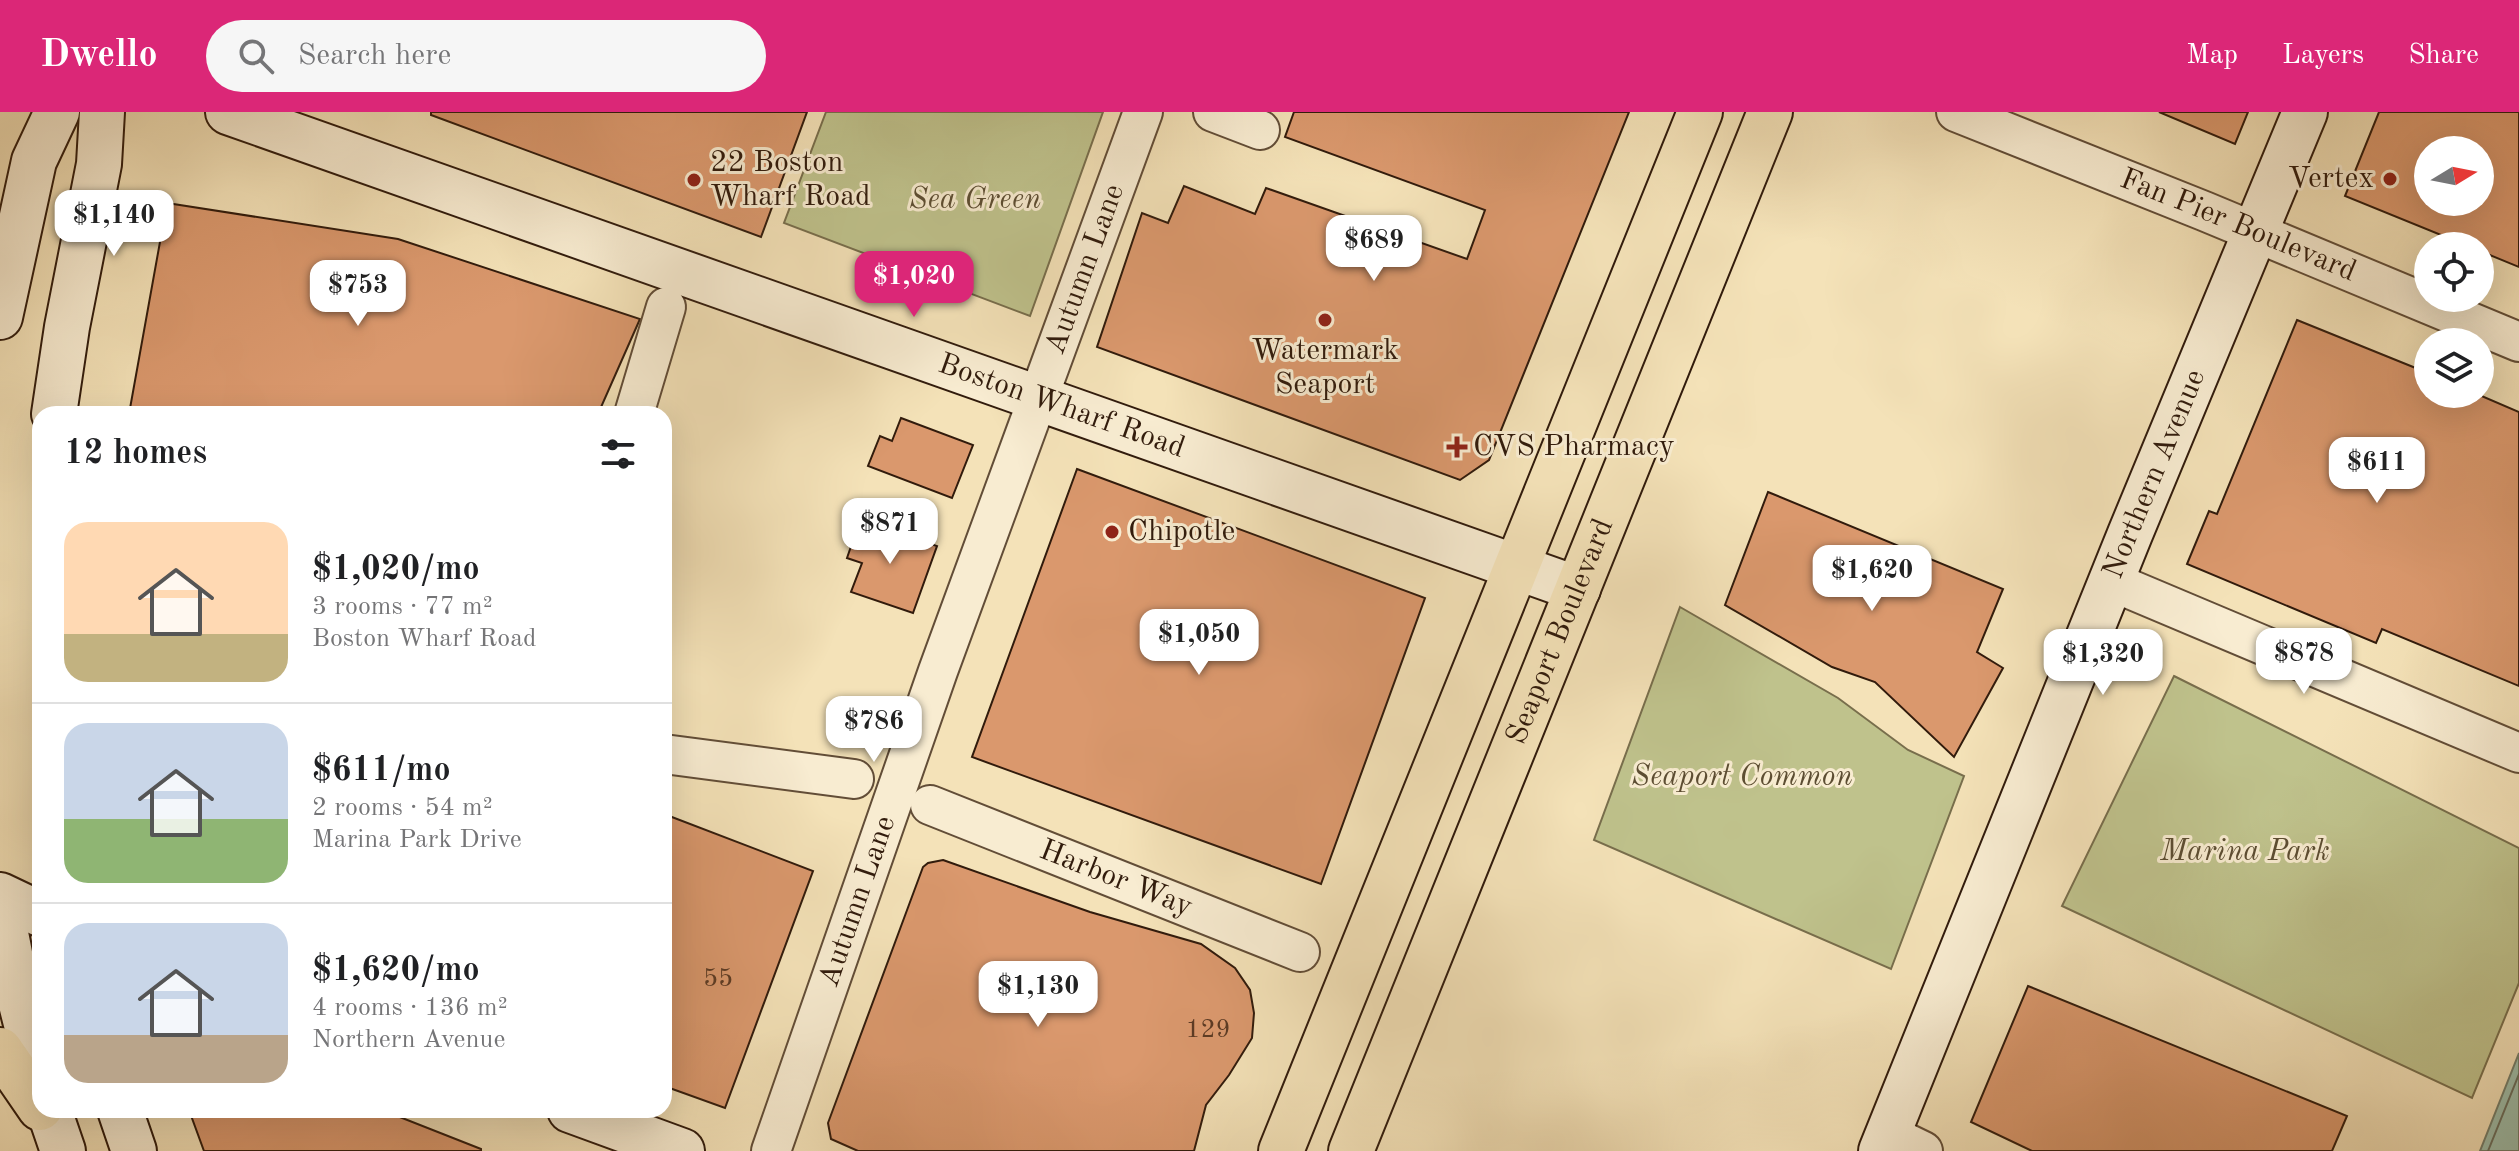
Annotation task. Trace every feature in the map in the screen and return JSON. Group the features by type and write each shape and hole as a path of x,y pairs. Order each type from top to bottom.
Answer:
{"main road":[{"path":"1281,1151 1700,112"},
{"name":"Seaport Boulevard","path":"1351,1151 1770,112"},
{"path":"0,1050 32,1096"}],"street":[{"path":"0,317 34,161 57,112"},
{"path":"55,406 69,313 99,164 102,112"},
{"name":"Boston Wharf Road","path":"228,112 1578,589"},
{"name":"Autumn Lane","path":"771,1151 938,671 1143,112"},
{"path":"1213,112 1260,130"},
{"name":"Fan Pier Boulevard","path":"1956,112 2519,342"},
{"name":"Northern Avenue","path":"1897,1145 2113,582 2305,112"},
{"path":"636,406 666,307"},
{"path":"2113,582 2519,753"},
{"path":"672,755 854,779"},
{"name":"Harbor Way","path":"930,805 1300,952"},
{"path":"0,895 32,910"},
{"path":"0,903 32,1047"},
{"path":"123,1118 134,1151"},
{"path":"592,1118 682,1151"}],"green space":[{"name":"Sea Green","path":"826,112 1103,112 1030,316 784,223"},
{"name":"Seaport Common","path":"1680,607 1838,698 1908,750 1964,776 1891,969 1594,840"},
{"name":"Marina Park","path":"2174,676 2519,848 2519,983 2472,1098 2062,906"}],"water":[{"path":"2519,1053 2519,1151 2480,1151"}],"building":[{"name":"22 Boston Wharf Road","path":"431,112 807,112 761,237 431,115"},
{"name":"Watermark Seaport","path":"1294,112 1629,112 1489,460 1460,480 1097,347 1142,213 1168,223 1184,186 1255,214 1266,188 1467,259 1485,210 1285,137"},
{"path":"2159,112 2248,112 2235,144"},
{"name":"Vertex","path":"2379,112 2519,112 2519,267 2494,257 2494,232 2434,232 2345,196"},
{"path":"167,203 398,239 640,319 602,406 130,406"},
{"path":"2297,320 2414,367 2414,408 2494,408 2494,401 2519,412 2519,686 2382,629 2376,643 2187,564 2209,511 2217,514"},
{"path":"901,418 973,445 952,498 868,466 880,436 892,441"},
{"path":"1077,469 1425,598 1321,884 972,757"},
{"path":"1768,492 2003,589 1977,652 2003,668 1954,757 1875,682 1832,667 1725,605"},
{"path":"860,520 937,546 913,613 851,592 862,563 847,558"},
{"path":"672,817 813,871 725,1108 672,1089"},
{"path":"943,860 1090,912 1201,944 1235,968 1250,990 1254,1013 1252,1038 1206,1105 1194,1151 858,1151 831,1139 828,1123 923,867"},
{"path":"2028,986 2347,1116 2332,1151 2032,1151 1971,1122"},
{"path":"192,1118 402,1118 481,1149 481,1151 204,1151"}],"place":[{"name":"Vertex","path":"2390,179"},
{"name":"22 Boston Wharf Road","path":"694,180"},
{"name":"Watermark Seaport","path":"1325,320"},
{"name":"CVS Pharmacy","path":"1457,447"},
{"name":"Chipotle","path":"1112,532"}]}
